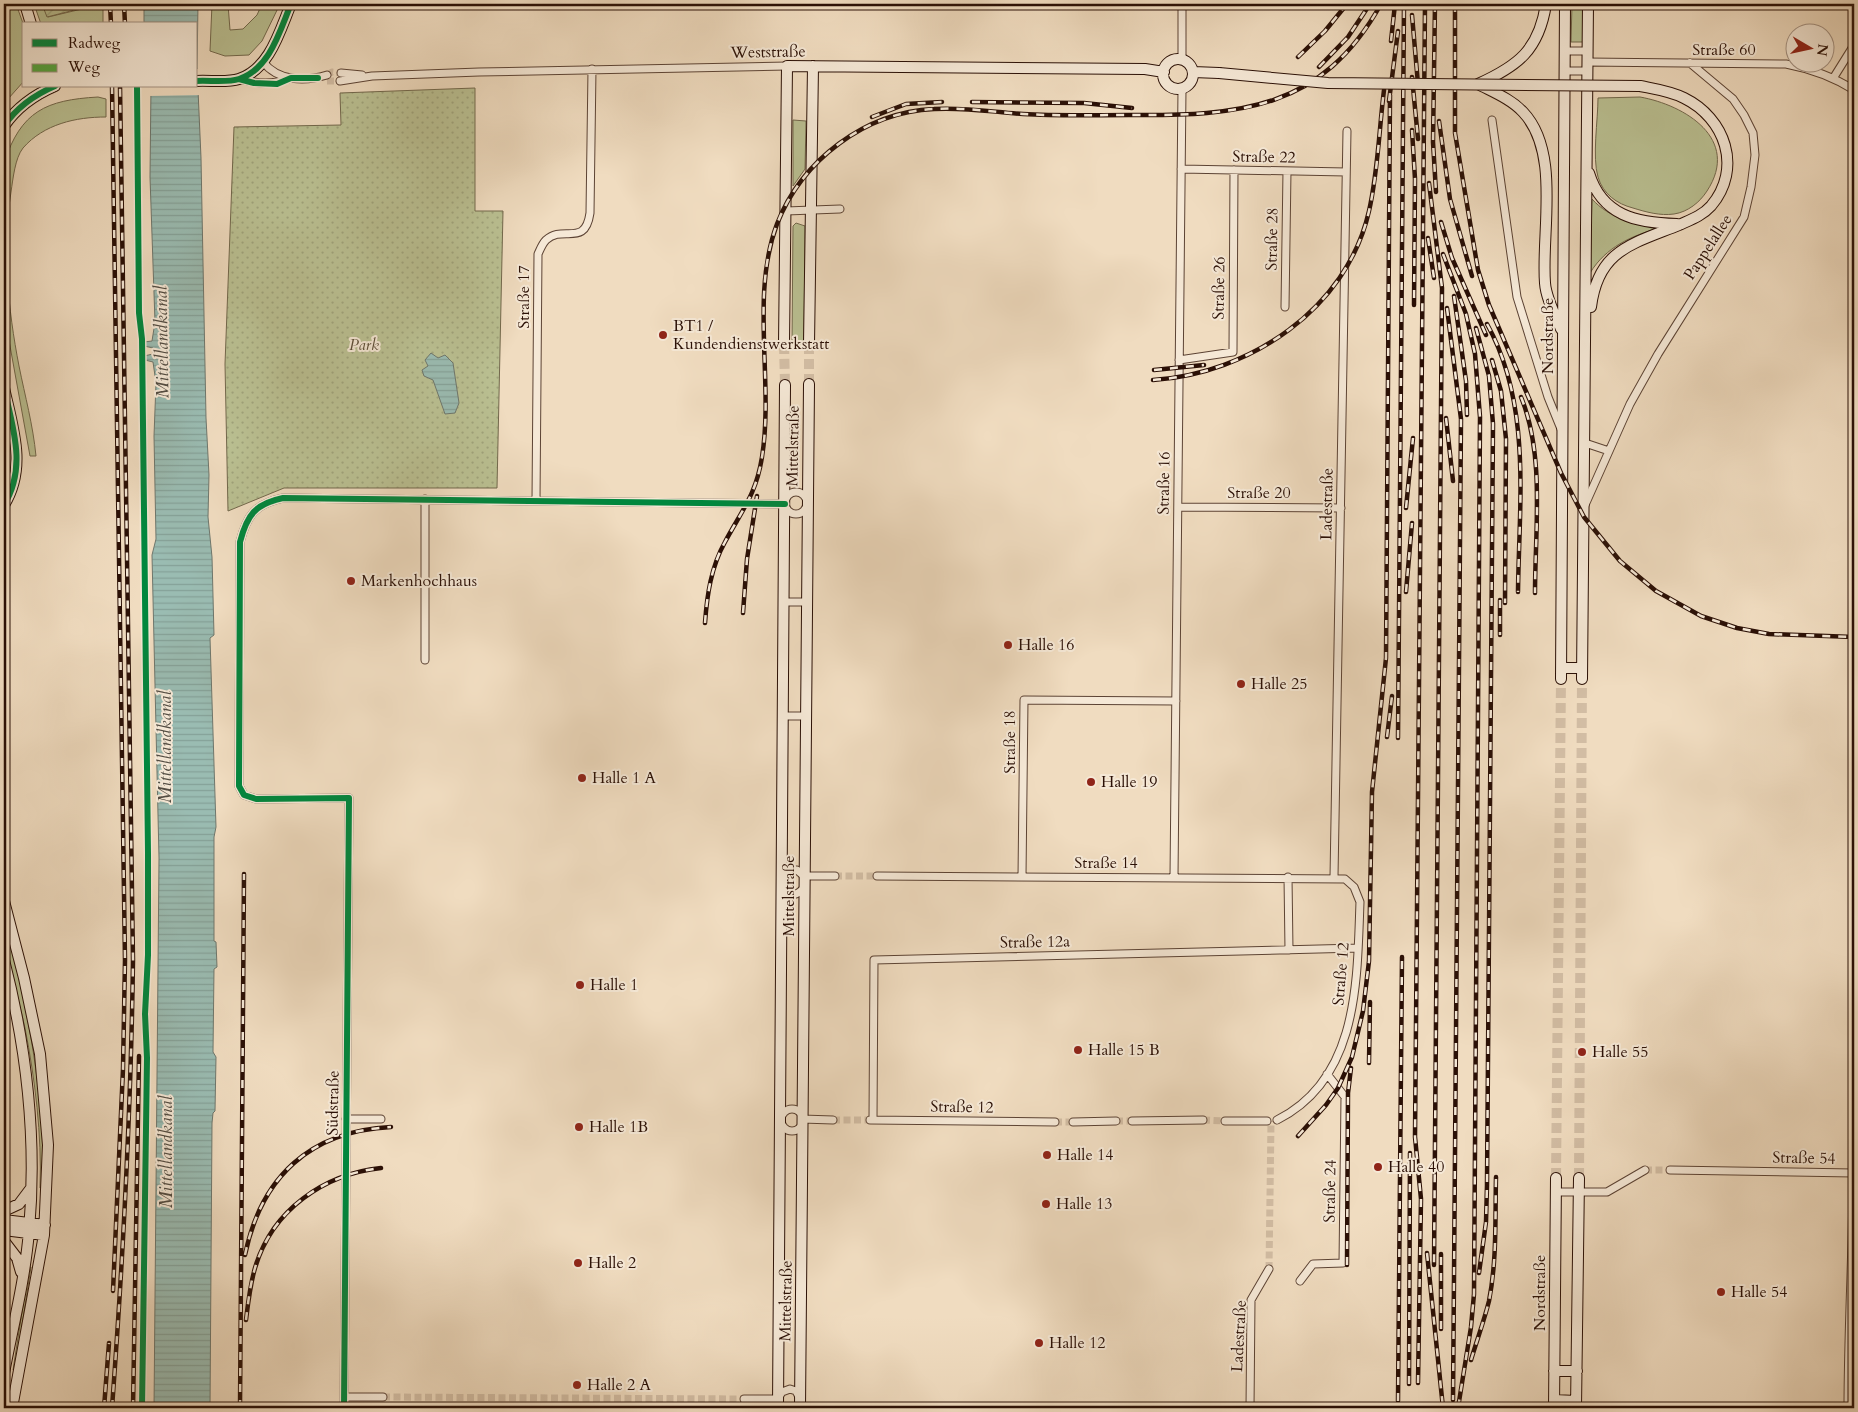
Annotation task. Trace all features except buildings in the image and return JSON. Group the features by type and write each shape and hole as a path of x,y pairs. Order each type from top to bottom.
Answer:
{"street":[{"path":"24,4 30,22"},
{"path":"239,79 263,62 274,44 290,4"},
{"path":"1182,4 1182,60"},
{"path":"1478,84 1508,70 1522,59 1534,43 1543,21 1546,4"},
{"name":"Nordstraße","path":"1561,679 1565,4"},
{"path":"1582,679 1588,4"},
{"path":"1834,77 1854,45"},
{"path":"1565,51 1587,62"},
{"path":"1182,60 1189,64 1193,72 1189,84 1182,89 1168,85 1164,72 1168,63 1182,60"},
{"path":"263,62 270,71 279,76 327,78"},
{"path":"1565,71 1587,62"},
{"name":"Straße 60","path":"1587,62 1786,64 1813,69 1834,77 1854,90"},
{"name":"Pappelallee","path":"1584,508 1630,404 1658,354 1744,217 1751,187 1755,155 1752,134 1744,115 1733,99 1690,63"},
{"path":"784,344 788,66"},
{"name":"Weststraße","path":"340,81 372,76 592,69 788,66 1145,69 1164,72"},
{"path":"809,344 813,66"},
{"name":"Straße 17","path":"536,500 538,254 545,241 556,234 579,234 587,227 590,213 592,69"},
{"path":"1193,72 1328,83 1640,86 1677,95 1703,110 1718,128 1727,149 1726,178 1719,194 1710,207 1700,215 1625,247 1608,262 1597,280 1593,293 1586,353"},
{"name":"Weststraße","path":"341,73 372,76"},
{"path":"198,80 239,79 254,84 277,84 292,78"},
{"path":"1478,84 1510,102 1523,112 1541,143 1545,163 1545,284 1563,332"},
{"path":"4,126 14,112 29,100 52,88"},
{"name":"Straße 16","path":"1174,877 1182,89"},
{"path":"1492,120 1517,297 1548,397 1562,431"},
{"name":"Ladestraße","path":"1334,878 1347,131"},
{"path":"1586,164 1597,193 1612,209 1637,219 1680,224"},
{"name":"Straße 22","path":"1181,169 1346,172"},
{"name":"Straße 26","path":"1179,360 1232,352 1234,170"},
{"name":"Straße 28","path":"1285,308 1287,171"},
{"path":"786,211 810,212 840,209"},
{"name":"Mittelstraße","path":"798,1406 809,384"},
{"name":"Mittelstraße","path":"780,1405 780,1119 786,504 785,385"},
{"path":"4,388 18,455 14,484 4,505"},
{"path":"1585,443 1610,451"},
{"path":"797,492 804,495 807,502 804,510 797,514 788,510 786,504 789,494 797,492"},
{"name":"Südstraße","path":"344,1408 349,798 256,799 244,795 239,786 240,542 244,524 255,510 268,501 283,498 425,499"},
{"path":"425,660 425,499 786,504"},
{"name":"Straße 20","path":"1178,507 1340,508"},
{"path":"785,602 806,602"},
{"path":"1561,668 1582,668"},
{"name":"Straße 18","path":"1022,877 1024,700 1176,701"},
{"path":"784,716 806,716"},
{"path":"782,876 789,870 797,870 804,876 835,876"},
{"name":"Straße 14","path":"877,876 1334,878"},
{"path":"1288,877 1289,950"},
{"name":"Straße 12","path":"1277,1120 1310,1098 1327,1074 1340,1051 1354,1003 1360,902 1354,886 1345,879 1334,878"},
{"path":"782,888 791,895 797,894 804,888"},
{"path":"4,901 24,978 40,1054 48,1145 45,1230 12,1408"},
{"name":"Straße 12a","path":"871,1120 874,960 1358,948"},
{"path":"4,960 20,1030 28,1082 31,1127 29,1228 22,1278 4,1373"},
{"name":"Straße 24","path":"1300,1281 1313,1264 1343,1263 1345,1097 1327,1074"},
{"path":"792,1109 799,1112 802,1120 800,1129 792,1132 782,1128 780,1119 784,1112 792,1109"},
{"path":"346,1119 381,1119"},
{"path":"802,1120 833,1120"},
{"name":"Straße 12","path":"871,1120 1055,1122"},
{"path":"1132,1121 1203,1120"},
{"path":"1073,1122 1116,1121"},
{"path":"1225,1121 1267,1121"},
{"path":"1556,1192 1607,1192 1646,1170"},
{"name":"Straße 54","path":"1670,1170 1853,1173 1853,1266 1848,1314 1848,1408"},
{"name":"Nordstraße","path":"1554,1404 1556,1178"},
{"path":"1554,1404 1576,1404 1579,1178"},
{"path":"4,1211 19,1204 31,1187"},
{"path":"4,1220 29,1228 45,1230"},
{"path":"4,1230 29,1228"},
{"path":"4,1241 17,1258 22,1278"},
{"name":"Ladestraße","path":"1250,1408 1251,1300 1269,1269"},
{"path":"1554,1371 1577,1372"},
{"path":"744,1399 780,1405 782,1392 790,1389 796,1392 798,1406"},
{"path":"344,1397 383,1397"}],"green space":[{"path":"4,4 16,4 23,22 22,83 8,99 4,100"},
{"path":"34,4 42,4 48,17 103,4 103,22 40,22"},
{"path":"42,4 98,4 47,17"},
{"path":"212,4 228,4 230,30 243,29 257,15 262,4 280,4 262,41 249,55 225,56 210,51"},
{"path":"1572,4 1583,4 1583,42 1571,42"},
{"name":"Park","path":"475,88 475,211 503,211 497,488 284,488 228,511 225,364 234,127 341,125 340,93"},
{"path":"98,97 106,99 106,117 72,120 41,133 23,148 16,163 8,214 9,301 19,366 35,444 36,456 30,456 4,313 4,163 19,131 38,112 50,105 64,101"},
{"path":"1640,97 1657,101 1690,117 1703,128 1713,141 1717,156 1716,172 1704,195 1697,203 1684,211 1674,214 1658,214 1627,206 1611,197 1600,183 1595,159 1598,98"},
{"path":"793,120 806,121 805,169 793,186"},
{"path":"1592,199 1606,211 1623,220 1659,228 1629,239 1611,249 1590,273"},
{"path":"796,223 805,226 804,344 792,344 793,226"},
{"path":"4,918 27,1018 38,1085 43,1153 43,1188 40,1188 39,1128 32,1067 6,946"},
{"path":"29,1267 31,1267 15,1370 13,1370"}],"water":[{"path":"144,4 198,4 198,22 144,22"},
{"name":"Mittellandkanal","path":"151,88 198,88 209,475 208,517 212,557 214,635 210,638 216,827 214,837 214,941 216,942 217,967 214,969 213,1052 216,1057 215,1111 212,1123 210,1408 154,1408 159,858 152,555 156,539 154,436 156,383 153,362 145,360 144,356 153,354 153,348 144,346 144,342 152,341 155,322 150,177"},
{"path":"431,353 438,358 445,355 453,363 459,403 455,413 445,414 433,380 424,376 422,370 428,366 425,360"}],"pier":[{"path":"198,69 200,69 201,95 148,96 148,88 198,88"}],"tunnel":[{"path":"327,75 332,72 341,73"},
{"path":"327,81 340,81"},
{"path":"784,344 785,385"},
{"path":"809,344 809,384"},
{"path":"1556,1178 1561,679"},
{"path":"1579,1178 1582,679"},
{"path":"835,876 877,876"},
{"path":"833,1120 869,1120"},
{"path":"1203,1120 1225,1121"},
{"path":"1116,1121 1132,1121"},
{"path":"1269,1269 1271,1121"},
{"path":"1055,1122 1073,1122"},
{"path":"1645,1170 1670,1170"},
{"path":"383,1397 744,1399"}],"railway":[{"path":"110,4 111,22"},
{"path":"124,4 125,22"},
{"path":"1298,57 1325,31 1347,4"},
{"path":"1319,67 1348,37 1370,4"},
{"path":"705,623 716,561 752,492 762,457 766,399 765,280 769,252 777,224 788,201 802,179 819,160 861,130 884,119 908,112 956,109 1036,115 1169,115 1207,113 1242,108 1274,100 1305,86 1332,66 1358,39 1381,4"},
{"path":"1391,41 1395,4"},
{"path":"1398,738 1404,4"},
{"path":"1418,1383 1421,1199 1415,1137 1425,4"},
{"path":"1435,4 1433,142 1436,192"},
{"path":"1455,4 1455,133 1478,270 1489,305 1561,473 1584,517 1620,561 1656,591 1701,616 1737,628 1769,634 1854,637"},
{"path":"1412,15 1418,84"},
{"path":"1389,101 1398,31"},
{"path":"1412,77 1418,139"},
{"path":"112,88 125,960 123,1069 113,1291"},
{"path":"112,1408 126,1184 133,960 120,88"},
{"path":"1153,380 1189,375 1224,365 1258,350 1289,330 1316,306 1339,278 1357,246 1369,211 1384,90"},
{"path":"1298,1136 1326,1105 1338,1088 1352,1057 1363,1011 1369,961 1372,792 1386,658 1390,95"},
{"path":"872,117 906,104 942,102"},
{"path":"972,102 1084,103 1132,108"},
{"path":"1439,121 1450,199 1472,276"},
{"path":"1412,130 1415,179 1414,305"},
{"path":"1429,183 1442,288 1434,1265"},
{"path":"1441,222 1452,258 1486,335"},
{"path":"1428,238 1434,278"},
{"path":"1443,254 1466,314 1475,354 1480,417 1474,1294 1471,1327 1458,1408"},
{"path":"1454,296 1466,381 1467,415"},
{"path":"1447,308 1461,419 1453,1400"},
{"path":"1487,324 1501,355 1511,387 1517,421 1520,455 1518,592"},
{"path":"1476,328 1489,376 1493,424 1487,1185 1486,1222 1479,1273"},
{"path":"1492,360 1501,391 1506,439 1505,603"},
{"path":"1154,370 1204,365"},
{"path":"1521,397 1528,419 1536,468 1535,593"},
{"path":"1446,418 1453,481"},
{"path":"1406,508 1413,438"},
{"path":"743,613 747,559 757,496"},
{"path":"1406,592 1412,523"},
{"path":"1500,600 1500,635"},
{"path":"1387,737 1392,696"},
{"path":"240,1408 244,874"},
{"path":"1398,1401 1402,957"},
{"path":"1369,1063 1370,1002"},
{"path":"133,1408 139,1056"},
{"path":"1347,1265 1348,1093 1351,1068"},
{"path":"245,1255 253,1227 263,1203 277,1181 294,1163 313,1149 336,1138 362,1130 391,1127"},
{"path":"1409,1384 1410,1153"},
{"path":"246,1320 250,1287 255,1268 263,1247 287,1212 303,1198 340,1178 381,1168"},
{"path":"1471,1360 1492,1286 1496,1177"},
{"path":"1427,1253 1443,1408"},
{"path":"1441,1254 1441,1329"},
{"path":"104,1408 109,1343"}],"cycle path":[{"path":"198,81 239,79 259,67 278,37 291,4"},
{"path":"239,79 254,83 277,84 291,78 318,78"},
{"path":"4,126 26,102 51,88"},
{"path":"137,88 148,853 142,1408"},
{"path":"4,388 16,448 15,477 4,505"},
{"path":"344,1408 349,798 256,799 244,795 239,786 240,542 249,518 259,507 283,498 785,504"}],"place":[{"name":"BT1 / Kundendienstwerkstatt","path":"663,335"},
{"name":"Markenhochhaus","path":"351,581"},
{"name":"Halle 16","path":"1008,645"},
{"name":"Halle 25","path":"1241,684"},
{"name":"Halle 1 A","path":"582,778"},
{"name":"Halle 19","path":"1091,782"},
{"name":"Halle 1","path":"580,985"},
{"name":"Halle 15 B","path":"1078,1050"},
{"name":"Halle 55","path":"1582,1052"},
{"name":"Halle 1B","path":"579,1127"},
{"name":"Halle 14","path":"1047,1155"},
{"name":"Halle 40","path":"1378,1167"},
{"name":"Halle 13","path":"1046,1204"},
{"name":"Halle 2","path":"578,1263"},
{"name":"Halle 54","path":"1721,1292"},
{"name":"Halle 12","path":"1039,1343"},
{"name":"Halle 2 A","path":"577,1385"}]}
